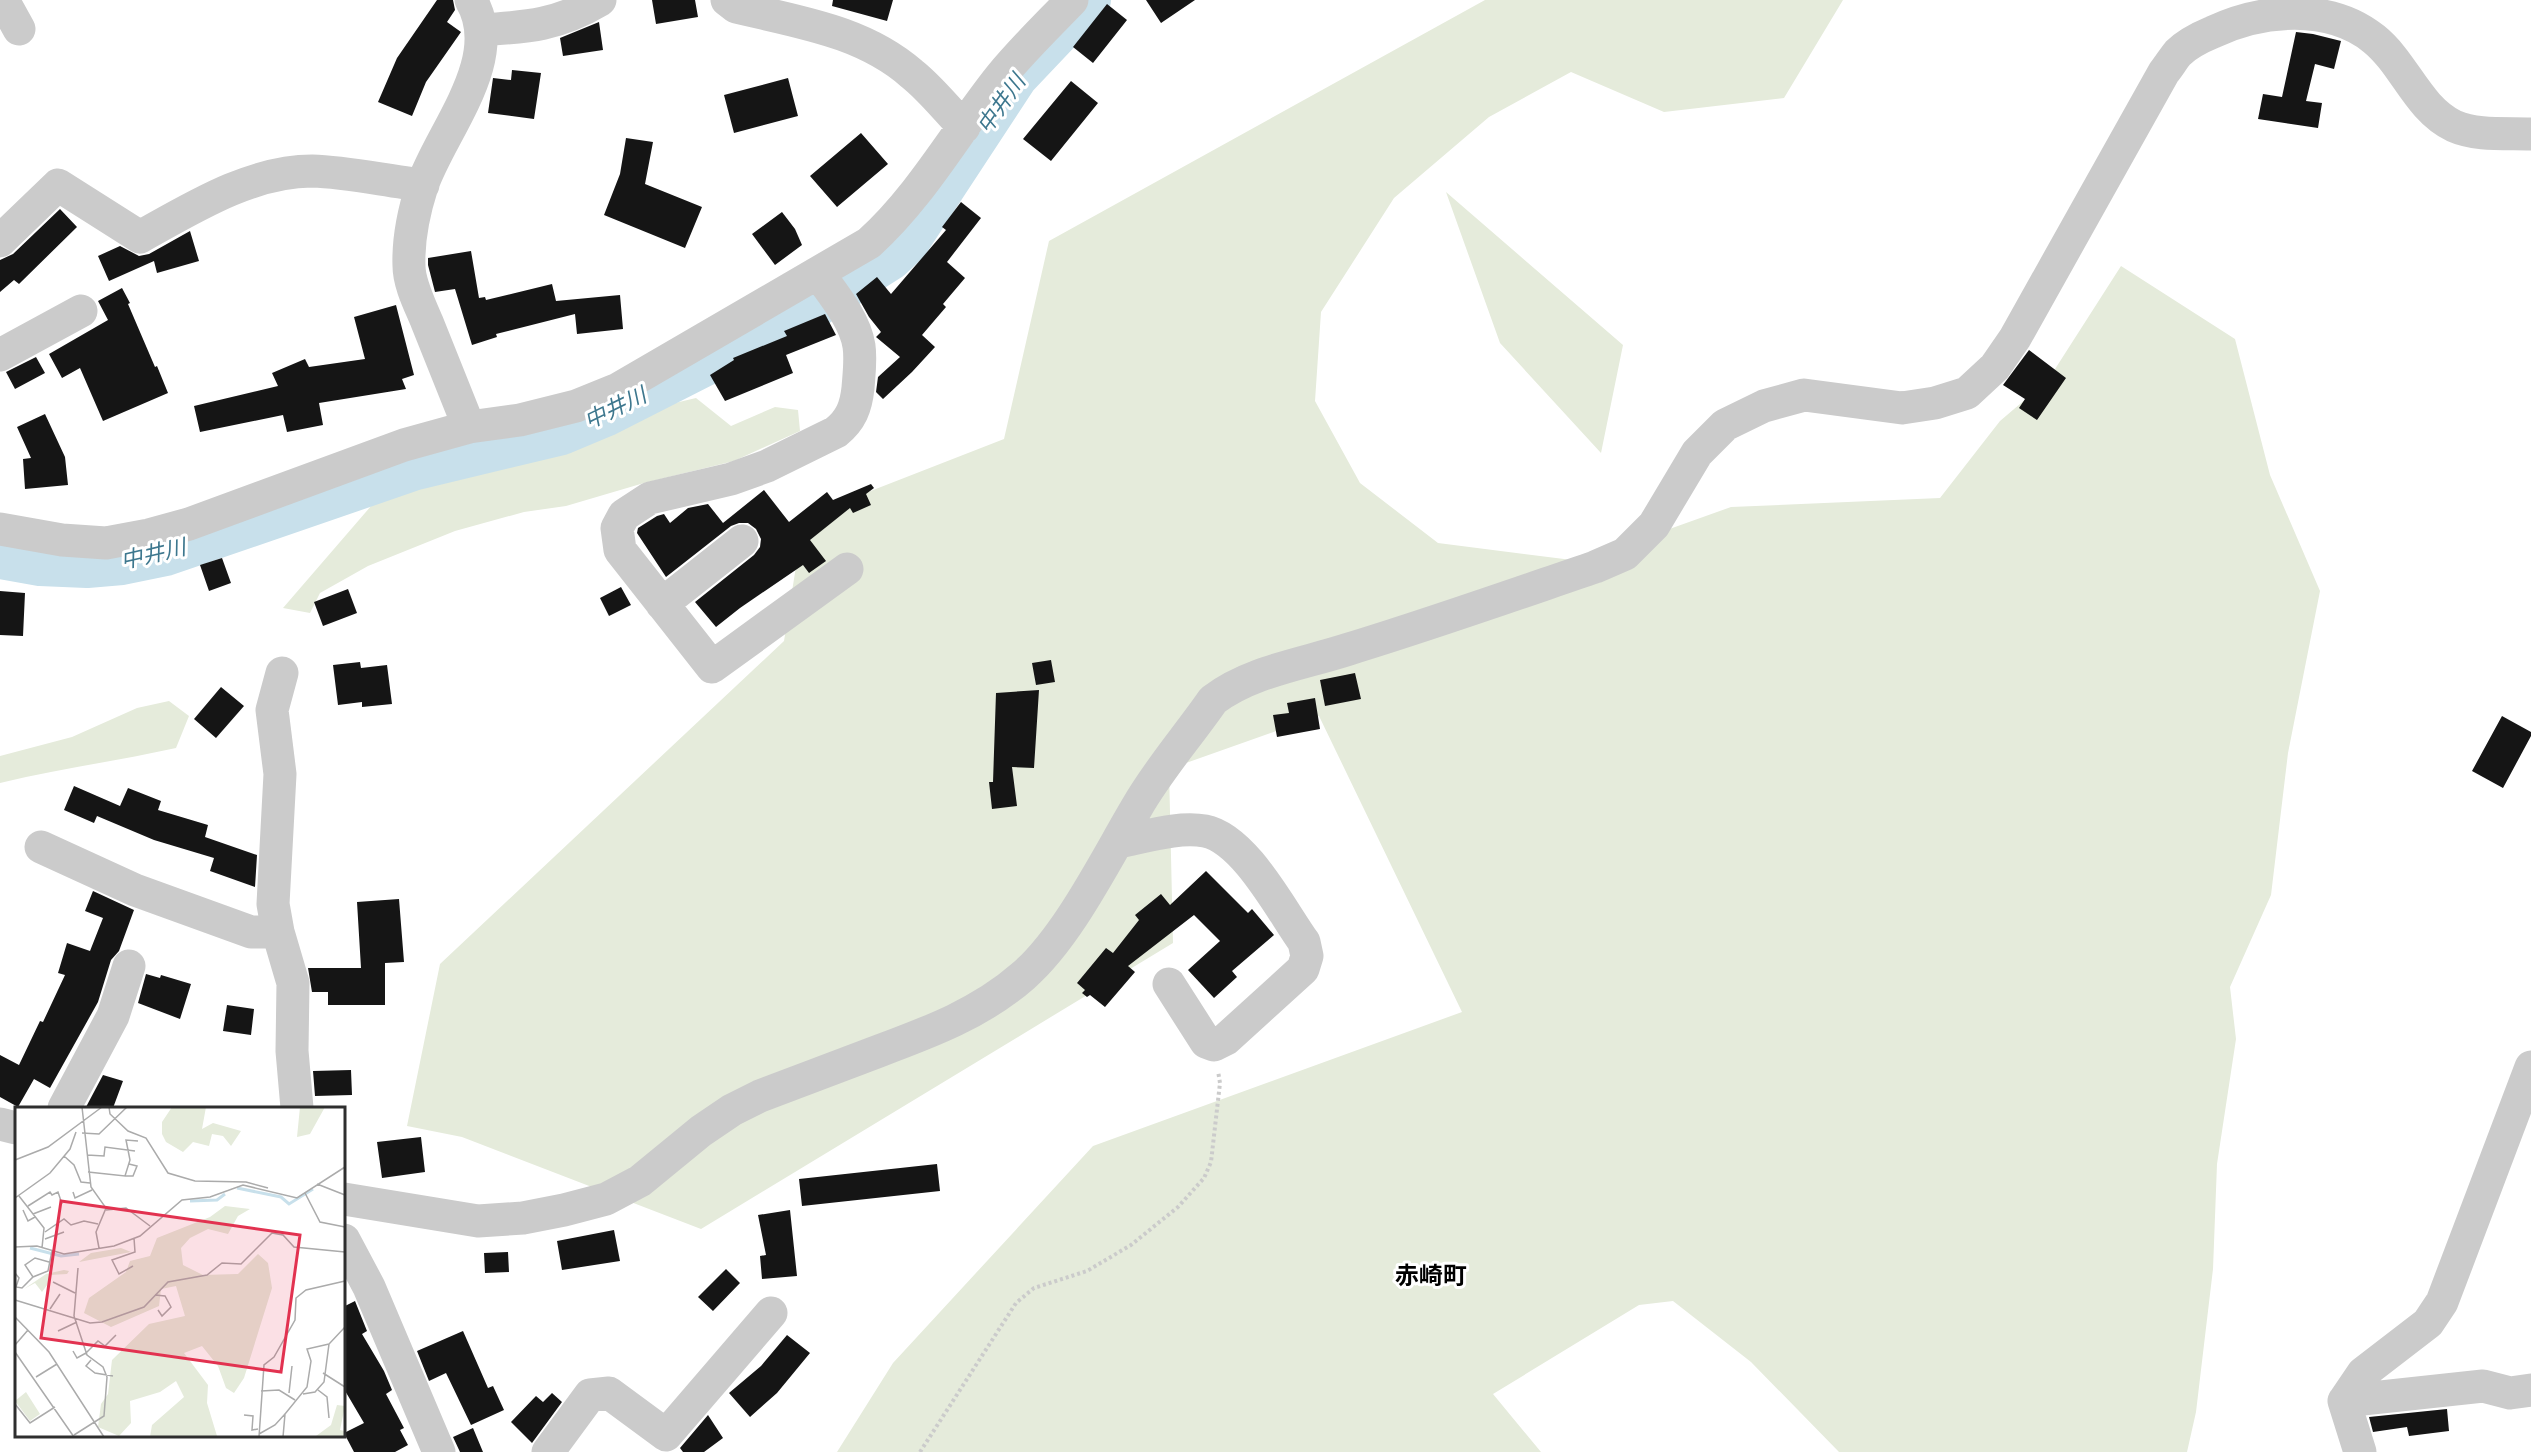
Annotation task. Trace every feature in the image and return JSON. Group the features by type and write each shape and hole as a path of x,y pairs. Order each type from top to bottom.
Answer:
{"street":[{"path":"3,0 19,28"},
{"path":"469,427 418,301 408,269 409,241 423,185 462,105 480,57 476,15 534,26 559,21 600,0"},
{"path":"728,0 736,7 825,28 858,40 913,74 964,128"},
{"path":"0,529 62,540 106,543 189,524 374,455 469,427 520,420 576,406 618,389 828,288 919,190 1000,76 1072,0"},
{"path":"345,1199 478,1221 523,1218 606,1199 640,1181 701,1131 732,1110 760,1096 949,1024 980,1007 1023,976 1048,950 1118,842 1137,806 1213,700 1229,688 1595,567 1625,554 1654,525 1697,453 1725,425 1764,406 1804,395 1902,408 1935,403 1967,393 1995,367 2015,338 2164,72 2178,52 2202,36 2234,22 2264,14 2328,18 2354,26 2376,40 2434,114 2456,127 2485,132 2531,134"},
{"path":"0,241 58,185 141,237 231,190 276,176 312,171 423,185"},
{"path":"828,288 859,343 861,359 857,400 853,414 846,424 836,432 766,466 731,480 650,498 624,515 617,528 620,550 712,668 848,569"},
{"path":"0,355 81,311"},
{"path":"662,604 742,541"},
{"path":"282,673 272,710 280,774 273,904 278,932 293,983 292,1051 297,1107"},
{"path":"1118,842 1184,831 1204,831 1222,837 1245,856 1304,942 1307,956 1303,969 1226,1039 1214,1045 1206,1042 1169,984"},
{"path":"41,847 135,890 251,932 278,932"},
{"path":"65,1107 113,1016 129,966"},
{"path":"2344,1401 2363,1373 2428,1323 2442,1302 2531,1067"},
{"path":"0,1124 15,1128"},
{"path":"345,1242 369,1287 439,1452"},
{"path":"548,1452 590,1395 609,1393 666,1435 771,1313"},
{"path":"2344,1401 2483,1386 2510,1393 2531,1389"},
{"path":"2344,1401 2360,1452"}],"path":[{"path":"920,1452 1016,1303 1034,1288 1088,1271 1131,1245 1178,1207 1204,1178 1211,1162 1220,1083 1214,1045"}],"green space":[{"path":"1485,0 1843,0 1784,98 1664,112 1571,72 1489,117 1394,198 1321,312 1315,401 1360,483 1438,543 1580,561 1731,507 1940,498 2000,421 2048,380 2121,266 2235,339 2270,475 2320,591 2288,753 2271,895 2230,987 2236,1039 2217,1164 2213,1269 2196,1412 2187,1452 1839,1452 1751,1362 1673,1301 1639,1305 1493,1394 1541,1452 837,1452 893,1363 1093,1146 1462,1012 1319,716 1169,769 1173,943 701,1229 462,1137 407,1126 440,964 784,641 804,517 1004,439 1049,241"},
{"path":"1446,192 1623,345 1601,453 1500,343"},
{"path":"696,398 731,426 775,407 798,410 800,431 734,461 644,483 566,506 524,512 455,531 368,566 320,593 310,613 283,608 384,491 451,475 492,459 614,430 658,407"},
{"path":"169,701 189,716 176,748 0,783 0,756 72,737 137,708"}],"building":[{"path":"437,0 453,0 455,10 447,22 461,32 426,82 412,116 378,102 397,58"},
{"path":"652,0 695,0 698,17 656,24"},
{"path":"833,0 893,0 887,21 832,6"},
{"path":"1146,0 1195,0 1161,23"},
{"path":"1107,4 1127,20 1093,63 1073,47"},
{"path":"599,22 603,50 563,56 560,38"},
{"path":"2296,32 2341,41 2334,69 2315,64 2306,101 2322,103 2318,128 2258,119 2263,94 2282,97"},
{"path":"512,70 541,73 534,119 488,113 493,78 511,80"},
{"path":"788,78 798,116 734,133 724,95"},
{"path":"1071,81 1098,103 1051,161 1023,139"},
{"path":"861,133 888,164 837,207 810,176"},
{"path":"626,138 653,142 645,184 702,207 685,248 604,215 620,174"},
{"path":"961,202 981,218 947,262 965,278 943,304 946,307 922,335 935,347 883,399 876,392 878,377 900,357 876,337 881,332 856,294 877,277 891,294 946,230 942,227"},
{"path":"60,209 77,227 19,284 14,280 0,292 0,260 13,254"},
{"path":"782,212 795,229 802,245 775,265 752,234"},
{"path":"190,231 199,261 157,273 154,261 109,281 98,256 120,246 139,256 149,254"},
{"path":"471,251 479,298 485,297 486,300 552,284 556,301 620,295 623,329 577,334 575,314 496,334 497,337 472,345 455,289 435,292 428,265 428,258"},
{"path":"122,288 168,393 103,421 80,368 62,378 49,354 108,320 98,301"},
{"path":"396,305 414,375 402,379 406,389 319,403 323,425 287,432 283,415 200,432 194,406 278,386 272,373 305,359 309,367 365,359 354,317"},
{"path":"825,314 836,335 786,355 793,373 725,401 710,375 734,360 733,358 787,336 784,331"},
{"path":"2029,350 2066,378 2037,420 2019,408 2025,399 2003,385"},
{"path":"36,357 45,373 15,389 6,372"},
{"path":"45,414 65,457 68,485 25,489 23,459 31,458 17,427"},
{"path":"871,484 874,488 866,494 871,505 853,513 850,508 810,540 826,561 809,573 803,565 716,627 695,602 754,555 760,547 761,539 756,529 748,523 731,526 666,577 637,533 638,528 657,516 664,514 670,523 688,508 708,504 723,523 764,490 789,522 827,492 833,500"},
{"path":"222,558 231,583 209,591 200,565"},
{"path":"621,587 631,605 609,616 600,598"},
{"path":"348,589 357,613 323,626 314,602"},
{"path":"0,591 25,593 23,636 0,635"},
{"path":"1051,660 1055,682 1036,685 1032,663"},
{"path":"360,662 361,668 387,665 392,704 362,707 362,702 338,705 333,665"},
{"path":"1355,673 1361,699 1325,706 1320,680"},
{"path":"221,687 244,706 216,738 194,719"},
{"path":"1039,690 1034,768 1012,767 1017,806 992,809 989,782 993,782 996,693"},
{"path":"1315,698 1320,729 1277,737 1273,715 1289,713 1287,703"},
{"path":"2502,716 2531,732 2503,788 2472,771"},
{"path":"74,786 120,806 128,788 161,801 158,810 208,825 205,837 257,855 255,887 210,871 214,858 154,840 97,816 94,823 64,810"},
{"path":"1206,871 1248,913 1252,909 1274,935 1232,971 1237,977 1214,998 1188,970 1220,941 1194,915 1128,966 1135,972 1105,1007 1090,995 1087,997 1082,993 1085,990 1077,983 1106,948 1113,953 1139,920 1135,915 1161,894 1170,905"},
{"path":"93,891 134,910 119,951 111,960 98,1002 50,1088 34,1079 18,1107 0,1097 0,1055 19,1065 40,1021 43,1022 65,975 58,973 67,943 90,951 103,918 85,911"},
{"path":"399,899 404,962 385,963 385,1005 328,1005 328,992 312,992 308,968 361,968 357,902"},
{"path":"146,974 160,978 161,975 191,984 180,1019 138,1003"},
{"path":"227,1005 254,1009 251,1035 223,1031"},
{"path":"351,1070 352,1095 315,1096 313,1071"},
{"path":"103,1075 123,1081 113,1107 86,1107"},
{"path":"421,1137 425,1172 382,1178 377,1142"},
{"path":"937,1164 940,1191 802,1206 799,1179"},
{"path":"790,1210 797,1276 762,1279 760,1256 766,1255 758,1215"},
{"path":"614,1230 620,1261 562,1270 557,1241"},
{"path":"508,1252 509,1272 485,1273 484,1253"},
{"path":"726,1269 740,1283 713,1311 698,1297"},
{"path":"355,1301 367,1331 362,1334 384,1371 392,1390 386,1394 404,1428 400,1430 408,1445 395,1452 354,1452 345,1435 345,1432 364,1423 345,1391 345,1306"},
{"path":"463,1331 488,1388 493,1386 504,1410 471,1425 446,1373 429,1381 417,1351"},
{"path":"787,1335 810,1353 777,1393 750,1417 729,1393 761,1366"},
{"path":"552,1393 562,1402 532,1443 511,1422 536,1396 543,1402"},
{"path":"2447,1409 2449,1431 2409,1436 2407,1427 2373,1432 2369,1417"},
{"path":"708,1415 723,1438 704,1452 683,1452 680,1448"},
{"path":"473,1428 483,1452 460,1452 453,1437"}],"waterway":[{"name":"中井川","path":"0,558 40,565 87,567 122,564 166,555 416,469 562,434 605,416 798,318 891,259 908,243 1017,77 1090,0"}],"district":[{"name":"赤崎町","path":"1431,1276"}]}
